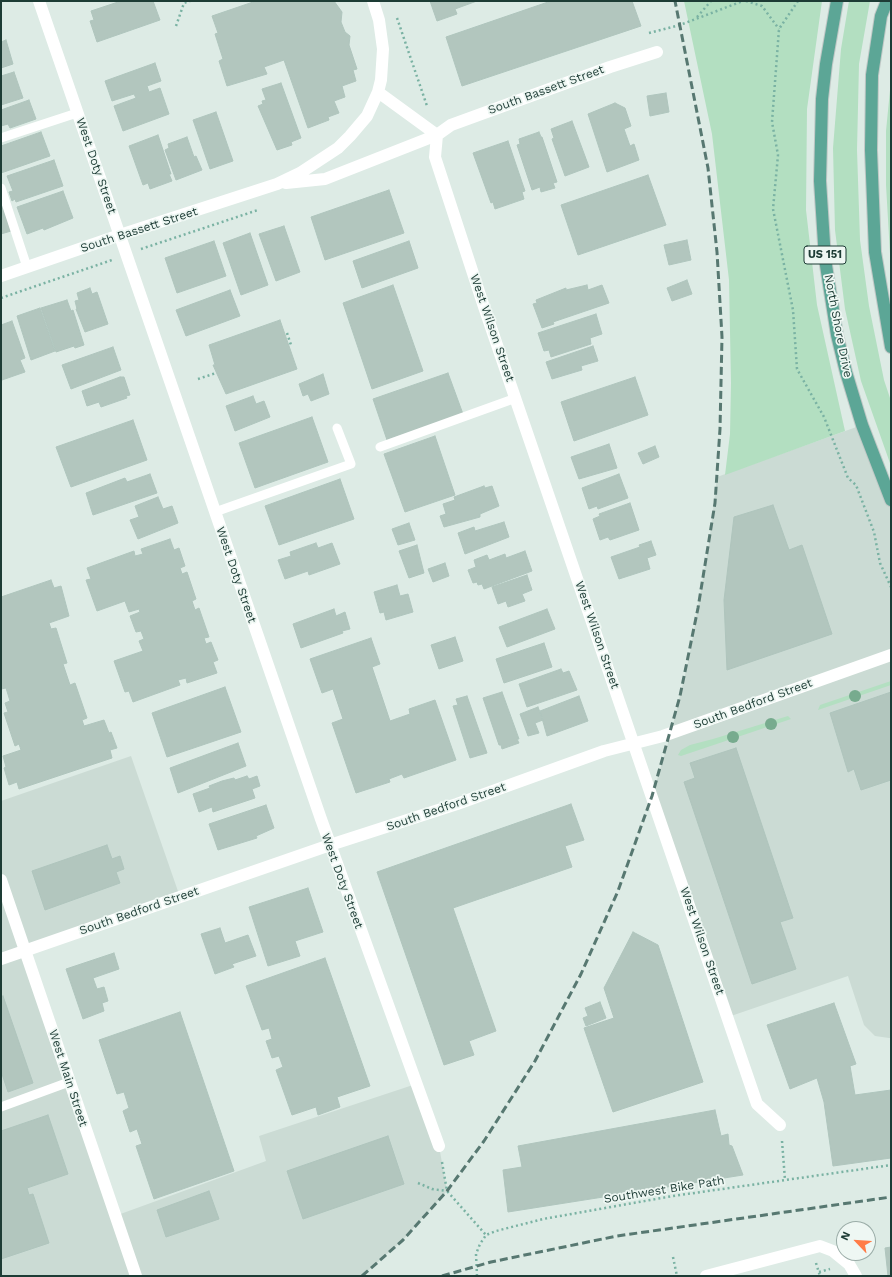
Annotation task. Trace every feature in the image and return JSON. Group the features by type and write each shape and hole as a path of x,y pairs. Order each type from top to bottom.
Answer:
{"main road":[{"name":"North Shore Drive","path":"837,1 826,64 822,105 820,181 825,259 837,334 846,372 862,425 891,500"},
{"path":"887,1 881,16 872,75 871,150 875,252 891,347"}],"street":[{"name":"West Doty Street","path":"39,1 330,845 439,1146"},
{"path":"277,184 300,173 346,140 367,116 378,92 383,65 383,49 379,20 373,1"},
{"name":"South Bassett Street","path":"1,276 120,235 277,184 324,179 437,135 457,123 610,67 657,52"},
{"path":"378,92 437,135"},
{"name":"West Wilson Street","path":"437,135 435,157 758,1104 780,1125"},
{"name":"South Bedford Street","path":"1,959 330,845 456,804 604,751 671,733 891,655"},
{"name":"West Main Street","path":"1,880 136,1276"},
{"path":"706,1276 820,1246 833,1251 849,1264 856,1276"}],"lane":[{"path":"1,138 77,113"},
{"path":"1,188 27,267"},
{"path":"380,447 516,398"},
{"path":"215,512 351,464 337,428"},
{"path":"1,1107 69,1082"}],"path":[{"path":"176,26 184,3 190,1"},
{"path":"697,17 711,1"},
{"path":"649,33 680,25 697,17 743,1"},
{"path":"746,1 762,6 779,29"},
{"path":"798,1 779,29 772,122 778,155 773,209 793,310 797,369 824,417 848,478 856,485 874,532 880,563 891,587"},
{"path":"396,16 437,135"},
{"path":"1,298 260,209"},
{"path":"287,333 290,346"},
{"path":"198,379 216,373"},
{"path":"780,1125 785,1180"},
{"path":"439,1146 447,1191 486,1234 476,1254 477,1276"},
{"name":"Southwest Bike Path","path":"486,1234 550,1218 673,1196 891,1165"},
{"path":"418,1183 432,1189 447,1191"},
{"path":"673,1257 677,1276"}],"shaded area":[{"path":"862,425 891,500 891,1038 875,1036 864,1025 848,976 728,1017 652,796 671,733 689,658 709,543 717,477"},
{"path":"131,756 180,897 25,951 115,1216 266,1161 259,1136 416,1084 439,1146 447,1191 403,1240 362,1276 1,1276 1,801"}],"green space":[{"path":"684,1 822,1 807,109 806,210 817,305 845,431 725,475 730,434 731,383 729,280 712,134"},
{"path":"849,1 870,1 859,64 857,150 860,240 869,306 884,380 891,401 891,466 861,381 845,309 835,230 833,148 841,49"},
{"path":"891,80 891,271 886,185 886,131"},
{"path":"891,681 891,685 818,710 820,705"},
{"path":"788,716 791,719 681,756 678,755 681,750 690,745"}],"building":[{"path":"121,1 153,1 160,20 97,42 90,21 94,20 91,11"},
{"path":"256,1 334,1 342,12 341,22 345,32 350,36 349,45 357,69 353,70 356,81 342,86 345,97 334,101 339,113 328,117 329,120 308,128 284,60 264,67 267,74 227,86 219,61 223,59 215,34 218,33 212,16"},
{"path":"430,1 477,1 455,9 457,14 437,21"},
{"path":"551,1 632,1 641,26 462,86 446,37"},
{"path":"6,40 13,64 1,68 1,42"},
{"path":"155,63 161,81 147,86 149,92 160,88 169,114 123,131 114,106 136,98 134,94 112,101 105,81"},
{"path":"14,72 23,98 1,105 1,76"},
{"path":"281,83 301,138 291,142 292,145 277,150 258,106 263,104 262,101 266,100 262,89"},
{"path":"666,93 669,112 650,116 647,96"},
{"path":"29,100 36,119 10,128 8,124 1,126 1,110"},
{"path":"615,103 625,108 631,126 624,129 630,146 634,144 639,160 607,172 588,114"},
{"path":"216,112 233,161 210,169 193,120"},
{"path":"572,121 589,167 565,176 552,139 554,138 551,129"},
{"path":"41,132 50,156 1,173 1,146"},
{"path":"539,132 557,182 553,183 555,188 541,192 540,187 532,190 517,145 520,144 519,139"},
{"path":"158,135 172,181 150,189 148,183 143,185 129,146"},
{"path":"187,137 194,157 196,156 202,170 176,180 165,150 169,148 168,144"},
{"path":"508,141 525,191 522,192 524,199 495,209 493,202 491,203 473,153"},
{"path":"54,160 63,186 16,202 15,199 12,201 9,192 13,191 7,176"},
{"path":"648,175 666,225 578,255 561,205"},
{"path":"389,190 404,233 325,260 311,217"},
{"path":"63,191 73,218 44,230 43,228 27,234 17,207"},
{"path":"1,201 11,231 1,234"},
{"path":"284,226 300,272 276,281 259,234"},
{"path":"250,233 268,285 241,295 223,243"},
{"path":"687,240 691,260 669,265 664,245"},
{"path":"214,241 226,276 177,293 165,258"},
{"path":"409,241 418,268 362,288 353,261"},
{"path":"687,280 692,294 672,301 667,288"},
{"path":"393,285 423,371 372,389 343,303"},
{"path":"587,285 588,290 602,285 609,303 553,322 554,324 542,328 533,304 537,303 536,300 566,288 566,290"},
{"path":"90,288 92,294 97,292 108,324 85,332 76,309 75,301 79,300 77,293"},
{"path":"230,290 240,316 186,336 176,310"},
{"path":"67,300 71,311 73,310 84,345 75,348 74,346 56,352 41,308"},
{"path":"40,308 55,351 31,360 17,316"},
{"path":"596,314 602,334 590,338 591,344 551,357 549,350 544,351 538,333"},
{"path":"280,320 297,369 226,394 213,365 215,365 209,345"},
{"path":"12,321 25,358 20,360 25,372 2,380 1,325"},
{"path":"593,346 598,361 581,366 582,370 552,379 546,362"},
{"path":"113,347 121,370 71,389 62,365"},
{"path":"448,373 463,414 387,440 373,399"},
{"path":"323,374 329,394 311,401 308,394 303,396 299,384"},
{"path":"120,377 124,377 130,395 126,396 127,398 101,407 99,402 87,406 82,391"},
{"path":"635,377 648,415 574,441 561,402"},
{"path":"253,396 256,404 264,401 270,417 235,431 226,406"},
{"path":"312,417 328,462 255,488 239,443"},
{"path":"133,420 147,460 71,487 56,447"},
{"path":"435,436 455,495 405,512 384,454"},
{"path":"609,444 617,468 579,479 571,457"},
{"path":"655,446 659,457 643,464 638,453"},
{"path":"150,474 157,493 93,515 86,493 125,478 127,482"},
{"path":"619,474 628,498 598,509 597,506 589,509 582,488"},
{"path":"340,479 354,519 279,545 265,506"},
{"path":"484,486 485,488 492,486 499,506 480,514 480,517 444,527 440,516 446,514 443,504 455,500 454,497"},
{"path":"158,497 163,509 172,506 178,523 138,539 130,520 139,517 135,506"},
{"path":"630,503 639,530 610,540 608,537 600,540 593,519 600,516 599,514"},
{"path":"773,505 789,550 802,545 832,634 727,670 724,600 734,517"},
{"path":"504,522 509,537 465,554 458,533 474,527 475,531"},
{"path":"409,523 415,540 398,545 392,529"},
{"path":"170,539 174,550 179,548 185,566 180,568 182,574 187,572 196,599 192,601 195,610 199,608 209,637 204,638 206,644 211,642 218,660 213,662 217,673 187,683 186,678 178,680 180,685 133,702 129,691 125,692 114,661 143,651 139,641 144,639 141,631 136,632 130,616 140,612 139,609 129,612 125,601 97,611 86,580 91,579 87,568 134,551 135,556 143,554 141,549"},
{"path":"651,541 656,555 647,558 650,569 619,579 611,557 640,547 639,545"},
{"path":"316,543 318,548 332,543 340,564 309,575 308,571 285,579 278,560 291,556 290,552"},
{"path":"417,545 424,573 409,578 399,551"},
{"path":"525,551 532,571 484,589 482,584 478,585 477,582 473,583 468,570 476,567 474,560 487,555 489,560 505,554 506,558"},
{"path":"445,563 449,576 433,582 428,569"},
{"path":"527,575 532,590 522,594 525,601 508,607 506,601 498,604 492,587"},
{"path":"51,580 54,588 61,586 69,616 49,623 51,629 56,628 67,663 63,664 70,685 75,683 87,718 82,720 84,726 104,720 109,733 111,732 117,748 110,750 112,758 19,789 17,782 9,785 4,768 6,767 3,756 21,750 19,744 15,746 4,713 8,712 5,703 10,701 6,688 1,689 1,597"},
{"path":"397,585 400,596 408,594 413,612 386,620 384,612 380,613 374,592"},
{"path":"334,609 336,616 345,612 350,629 301,648 293,624"},
{"path":"547,609 555,629 507,647 499,627"},
{"path":"455,637 463,661 439,669 431,645"},
{"path":"371,638 380,664 372,667 390,721 410,714 409,709 435,700 456,760 404,778 402,774 389,779 390,782 356,793 332,723 343,719 333,689 322,693 310,659"},
{"path":"544,643 552,667 504,683 496,659"},
{"path":"561,669 563,673 569,671 577,690 527,707 519,684"},
{"path":"225,687 241,732 167,757 152,713"},
{"path":"502,692 519,739 517,739 519,743 502,749 501,745 499,745 483,698"},
{"path":"891,692 891,780 861,790 854,769 848,772 830,713"},
{"path":"467,696 487,753 470,758 453,706 458,705 456,699"},
{"path":"579,696 588,721 547,736 540,711"},
{"path":"538,707 543,720 535,723 539,733 528,736 520,714"},
{"path":"238,743 246,766 178,793 170,768"},
{"path":"736,748 793,918 780,922 796,969 752,984 684,782 695,778 690,763"},
{"path":"247,776 249,779 257,776 260,786 252,789 255,798 213,812 212,807 199,812 193,794 210,788 209,786 222,781 234,778 235,780"},
{"path":"571,804 584,840 565,846 572,867 453,908 496,1031 469,1041 474,1055 444,1065 377,872"},
{"path":"266,805 274,828 256,836 257,838 218,850 209,824"},
{"path":"107,845 112,859 120,856 124,869 116,872 120,883 45,910 32,871"},
{"path":"308,888 323,932 295,941 300,956 268,966 249,907"},
{"path":"220,928 225,943 248,935 256,956 232,964 234,967 215,974 201,934"},
{"path":"633,932 658,945 703,1082 613,1112 584,1028 614,1018 604,988"},
{"path":"114,953 119,969 93,978 97,989 104,987 108,1001 102,1003 104,1011 83,1019 66,969"},
{"path":"325,958 370,1086 337,1097 340,1107 318,1115 316,1107 292,1115 276,1070 283,1067 279,1056 272,1058 266,1041 272,1039 269,1028 262,1030 246,986"},
{"path":"3,996 33,1083 8,1092 1,1071 1,997"},
{"path":"600,1002 606,1018 586,1026 583,1018 588,1016 585,1008"},
{"path":"834,1003 856,1064 850,1066 855,1095 891,1090 891,1158 833,1166 824,1102 817,1078 790,1089 767,1025"},
{"path":"180,1012 234,1171 154,1199 136,1146 142,1144 137,1129 130,1132 123,1111 129,1108 124,1092 117,1094 99,1040"},
{"path":"715,1110 721,1136 728,1134 729,1145 732,1146 743,1175 508,1212 503,1170 522,1167 518,1146"},
{"path":"48,1115 68,1174 27,1188 29,1195 33,1194 49,1243 1,1259 1,1131"},
{"path":"388,1136 404,1184 303,1219 287,1171"},
{"path":"209,1191 219,1219 166,1237 157,1210"},
{"path":"891,1247 891,1276 888,1276 885,1248"}],"railway":[{"path":"362,1276 403,1240 447,1191 484,1141 535,1061 581,974 618,891 652,796 680,696 698,608 715,503 720,429 722,337 717,252 708,168 675,1"},
{"path":"442,1276 491,1262 617,1236 891,1197"}]}
